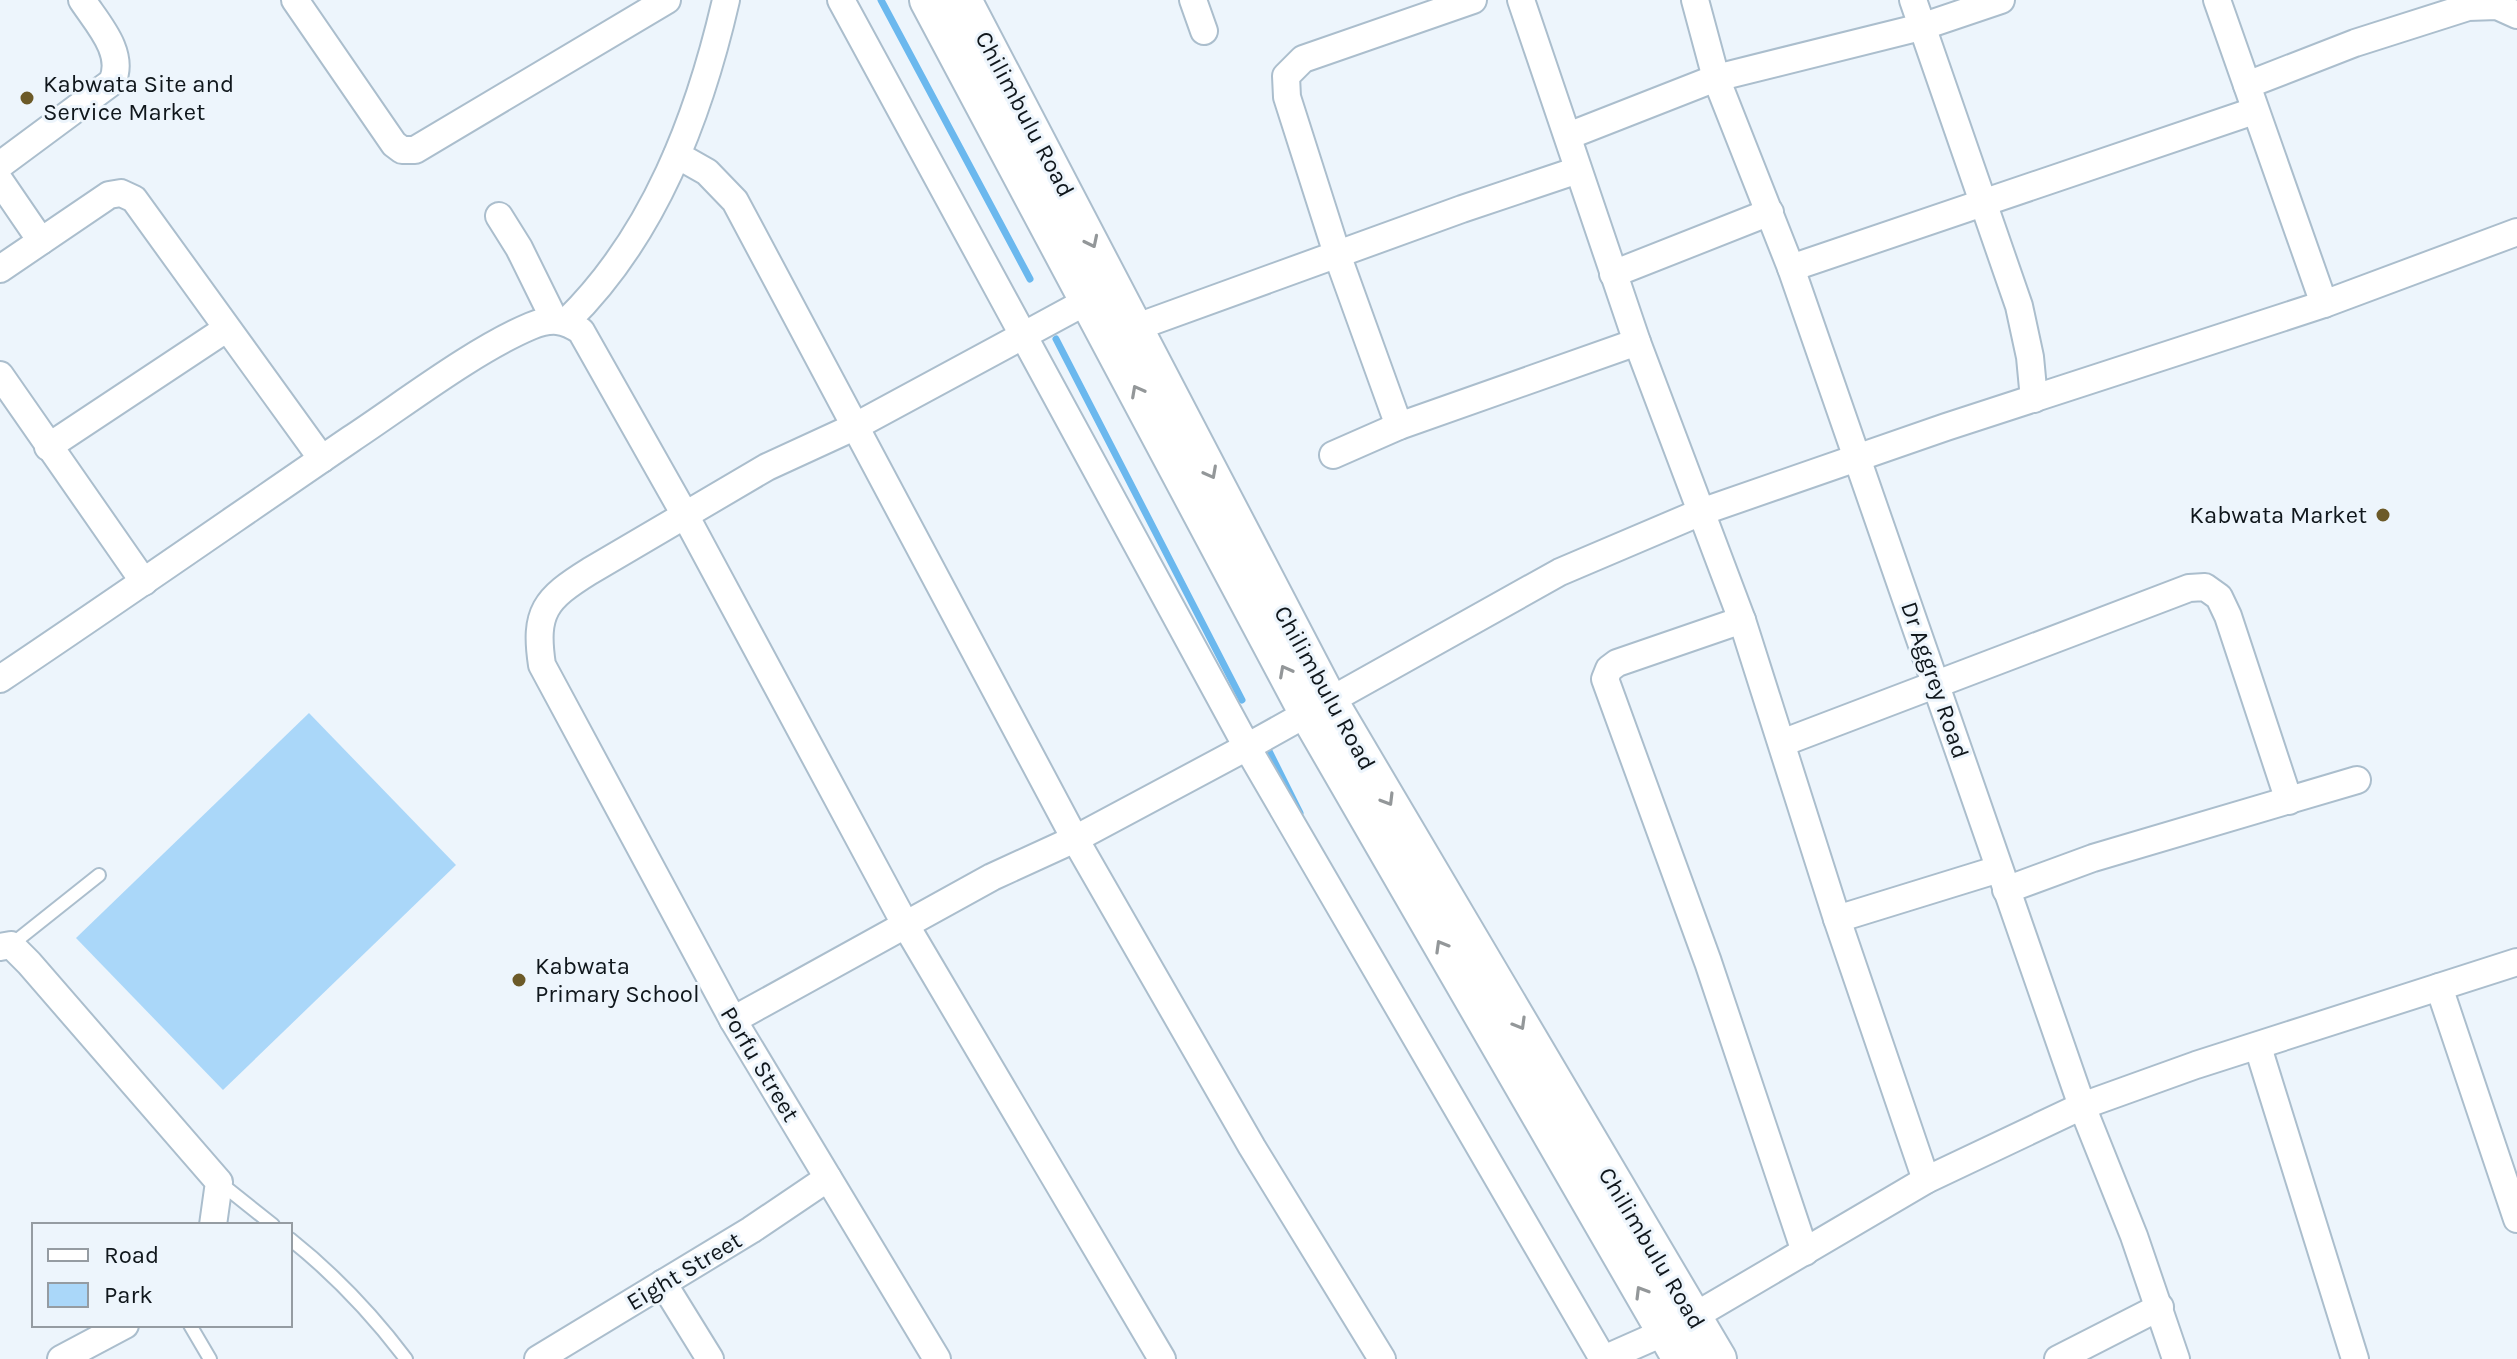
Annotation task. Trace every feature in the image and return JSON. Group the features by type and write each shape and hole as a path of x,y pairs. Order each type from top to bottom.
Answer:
{"main road":[{"name":"Chilimbulu Road","path":"928,0 1089,300 1318,707 1679,1336 1718,1359"},
{"name":"Chilimbulu Road","path":"963,0 1134,328 1318,707"}],"street":[{"path":"0,165 112,82 117,60 82,0"},
{"path":"295,0 394,144 402,150 415,150 667,0"},
{"path":"0,679 322,459 506,339 561,320 613,271 648,216 677,155 714,50 726,0"},
{"path":"841,0 1247,747 1603,1359 1679,1336 1805,1252 1926,1180 2082,1106 2517,962"},
{"path":"1193,0 1204,31"},
{"path":"1399,426 1338,257 1287,97 1286,76 1303,59 1473,0"},
{"path":"1521,0 1637,342 1742,620 1837,919 1926,1180"},
{"name":"Dr Aggrey Road","path":"1695,0 1716,78 1791,268 2082,1106 2160,1307 2176,1359"},
{"path":"1913,0 2019,306 2034,399"},
{"path":"1568,136 1716,78 1921,27 2001,0"},
{"path":"2217,0 2324,304"},
{"path":"2247,85 2355,43 2468,7 2497,6 2517,15"},
{"path":"1791,268 2254,111"},
{"path":"677,155 707,172 735,201 1075,839 1252,1147 1382,1359"},
{"path":"1134,328 1578,170"},
{"path":"0,181 41,241"},
{"path":"0,269 109,195 121,193 134,199 322,459"},
{"path":"1613,274 1770,212"},
{"path":"499,216 561,320 581,331 685,515 905,924 1162,1359"},
{"path":"733,1020 905,924 1075,839 1247,747 1560,572 1701,512 2324,304 2517,232"},
{"path":"685,515 767,467 854,427 1089,300"},
{"path":"48,447 226,329"},
{"path":"1333,455 1399,426 1637,342"},
{"path":"0,375 144,582"},
{"name":"Porfu Street","path":"685,515 561,589 545,610 537,631 542,665 733,1020 937,1359"},
{"path":"1782,743 2175,594 2205,587 2219,597 2228,616 2289,801"},
{"path":"1742,620 1617,663 1609,669 1605,679 1704,948 1805,1252"},
{"path":"1837,919 2093,858 2357,780"},
{"path":"6,946 219,1182 213,1223"},
{"path":"2439,987 2517,1219"},
{"path":"2258,1047 2355,1359"},
{"name":"Eight Street","path":"538,1359 828,1178"},
{"path":"663,1283 710,1359"},
{"path":"2058,1359 2160,1307"},
{"path":"61,1359 121,1327"}],"lane":[{"path":"6,946 99,875"},
{"path":"219,1182 270,1223"},
{"path":"292,1241 322,1264 379,1323 406,1359"},
{"path":"191,1327 210,1359"}],"green space":[{"path":"309,713 456,865 223,1090 76,938"}],"waterway":[{"path":"881,0 1030,279"},
{"path":"1056,339 1242,700"},
{"path":"1269,751 1300,813"}],"place":[{"name":"Kabwata Site and Service Market","path":"27,98"},
{"name":"Kabwata Market","path":"2383,515"},
{"name":"Kabwata Primary School","path":"519,980"}]}
